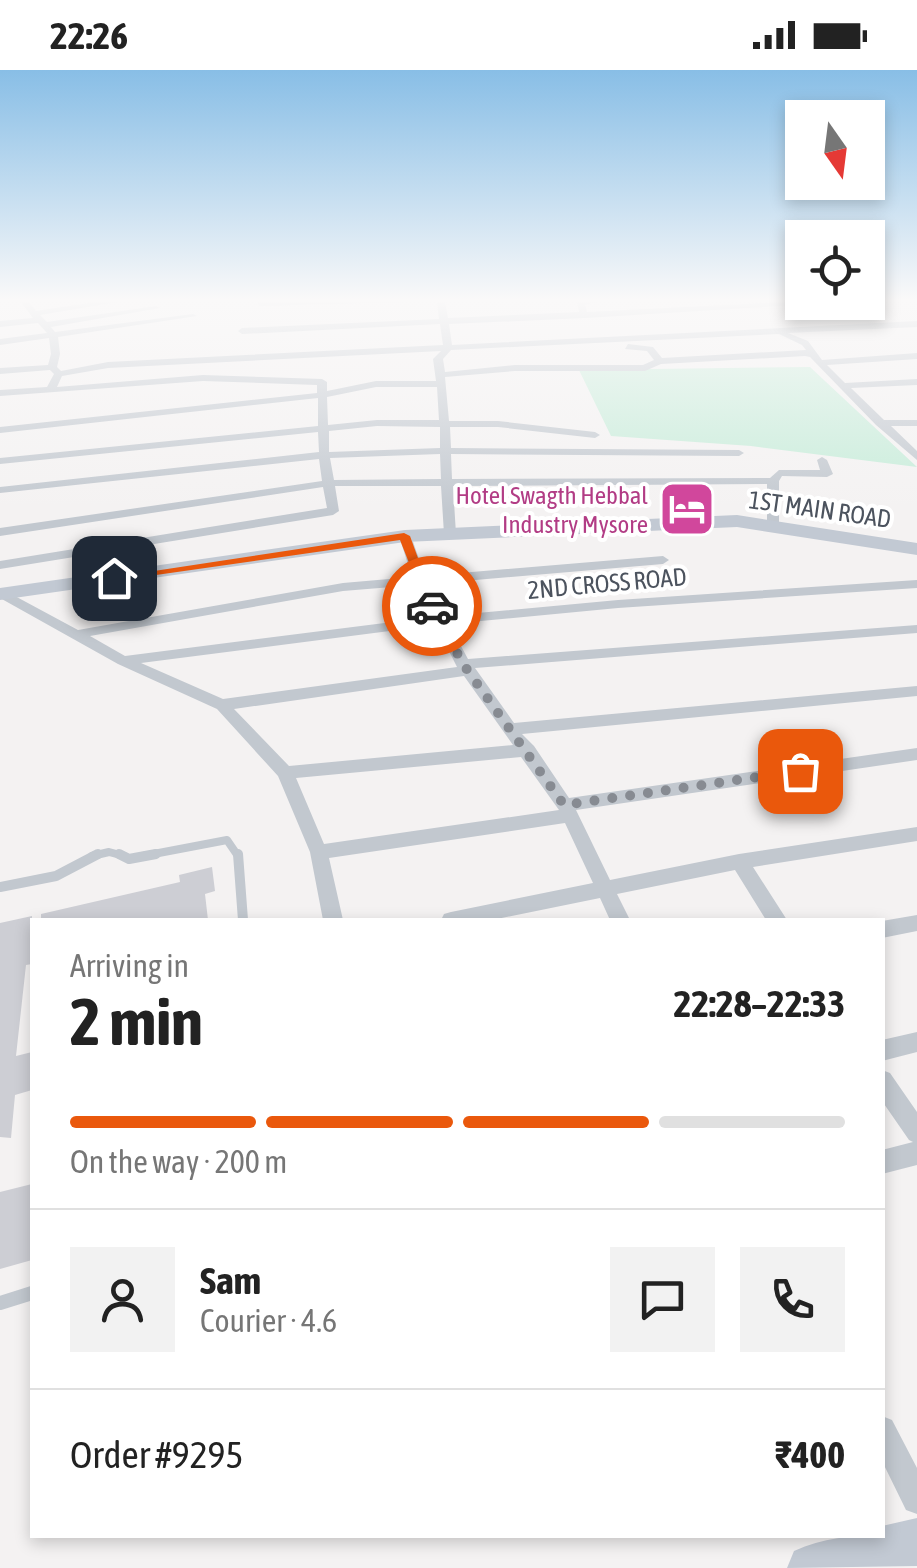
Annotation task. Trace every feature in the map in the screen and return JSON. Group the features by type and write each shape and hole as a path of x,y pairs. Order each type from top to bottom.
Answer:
{"street":[{"path":"50,390 55,372"},
{"path":"440,372 450,534"},
{"path":"0,430 322,395 376,384 491,372"},
{"path":"829,372 880,423 911,447 917,457"},
{"path":"0,393 252,378 322,382 324,455 333,511 0,565"},
{"path":"842,386 917,382"},
{"path":"0,461 322,427 446,422 595,435"},
{"path":"880,423 917,423"},
{"path":"0,490 324,455 446,450 739,454"},
{"path":"773,524 774,481 780,473 827,474 822,460"},
{"path":"0,532 330,483 774,481"},
{"name":"1ST MAIN ROAD","path":"0,593 404,536 737,521 917,549"},
{"path":"404,536 439,620 466,667 567,810 619,918"},
{"path":"73,634 343,586 663,560"},
{"name":"2ND CROSS ROAD","path":"123,660 256,640 439,620 917,584"},
{"path":"0,593 123,660 222,705 285,773 319,852 333,918"},
{"path":"222,705 466,667 917,629"},
{"path":"513,729 917,691"},
{"path":"285,773 528,750"},
{"path":"319,852 917,754"},
{"path":"462,918 606,892 739,862 917,834"},
{"path":"739,862 776,918"},
{"path":"885,929 917,923"},
{"path":"885,1050 917,1042"},
{"path":"885,1085 917,1132"},
{"path":"885,1161 917,1153"},
{"path":"885,1436 917,1498"},
{"path":"811,1568 917,1542"}],"lane":[{"path":"0,887 56,876 102,851 116,852 129,859 227,840 238,853 243,918"},
{"path":"0,1303 30,1294"}],"green space":[{"path":"580,372 815,372 917,467 751,446 611,436"}],"building":[{"path":"212,867 215,891 205,894 208,918 41,918 41,914 180,882 179,875"},
{"path":"32,916 30,964 26,965 16,1056 30,1052 30,1091 15,1095 11,1138 0,1137 0,923"},
{"path":"30,1184 30,1261 0,1269 0,1192"}],"way so far":[{"path":"432,606 463,664 564,805 800,771"}],"place":[{"name":"Hotel Swagth Hebbal Industry Mysore","path":"687,509"}],"route":[{"path":"114,578 404,536 432,606"}]}
